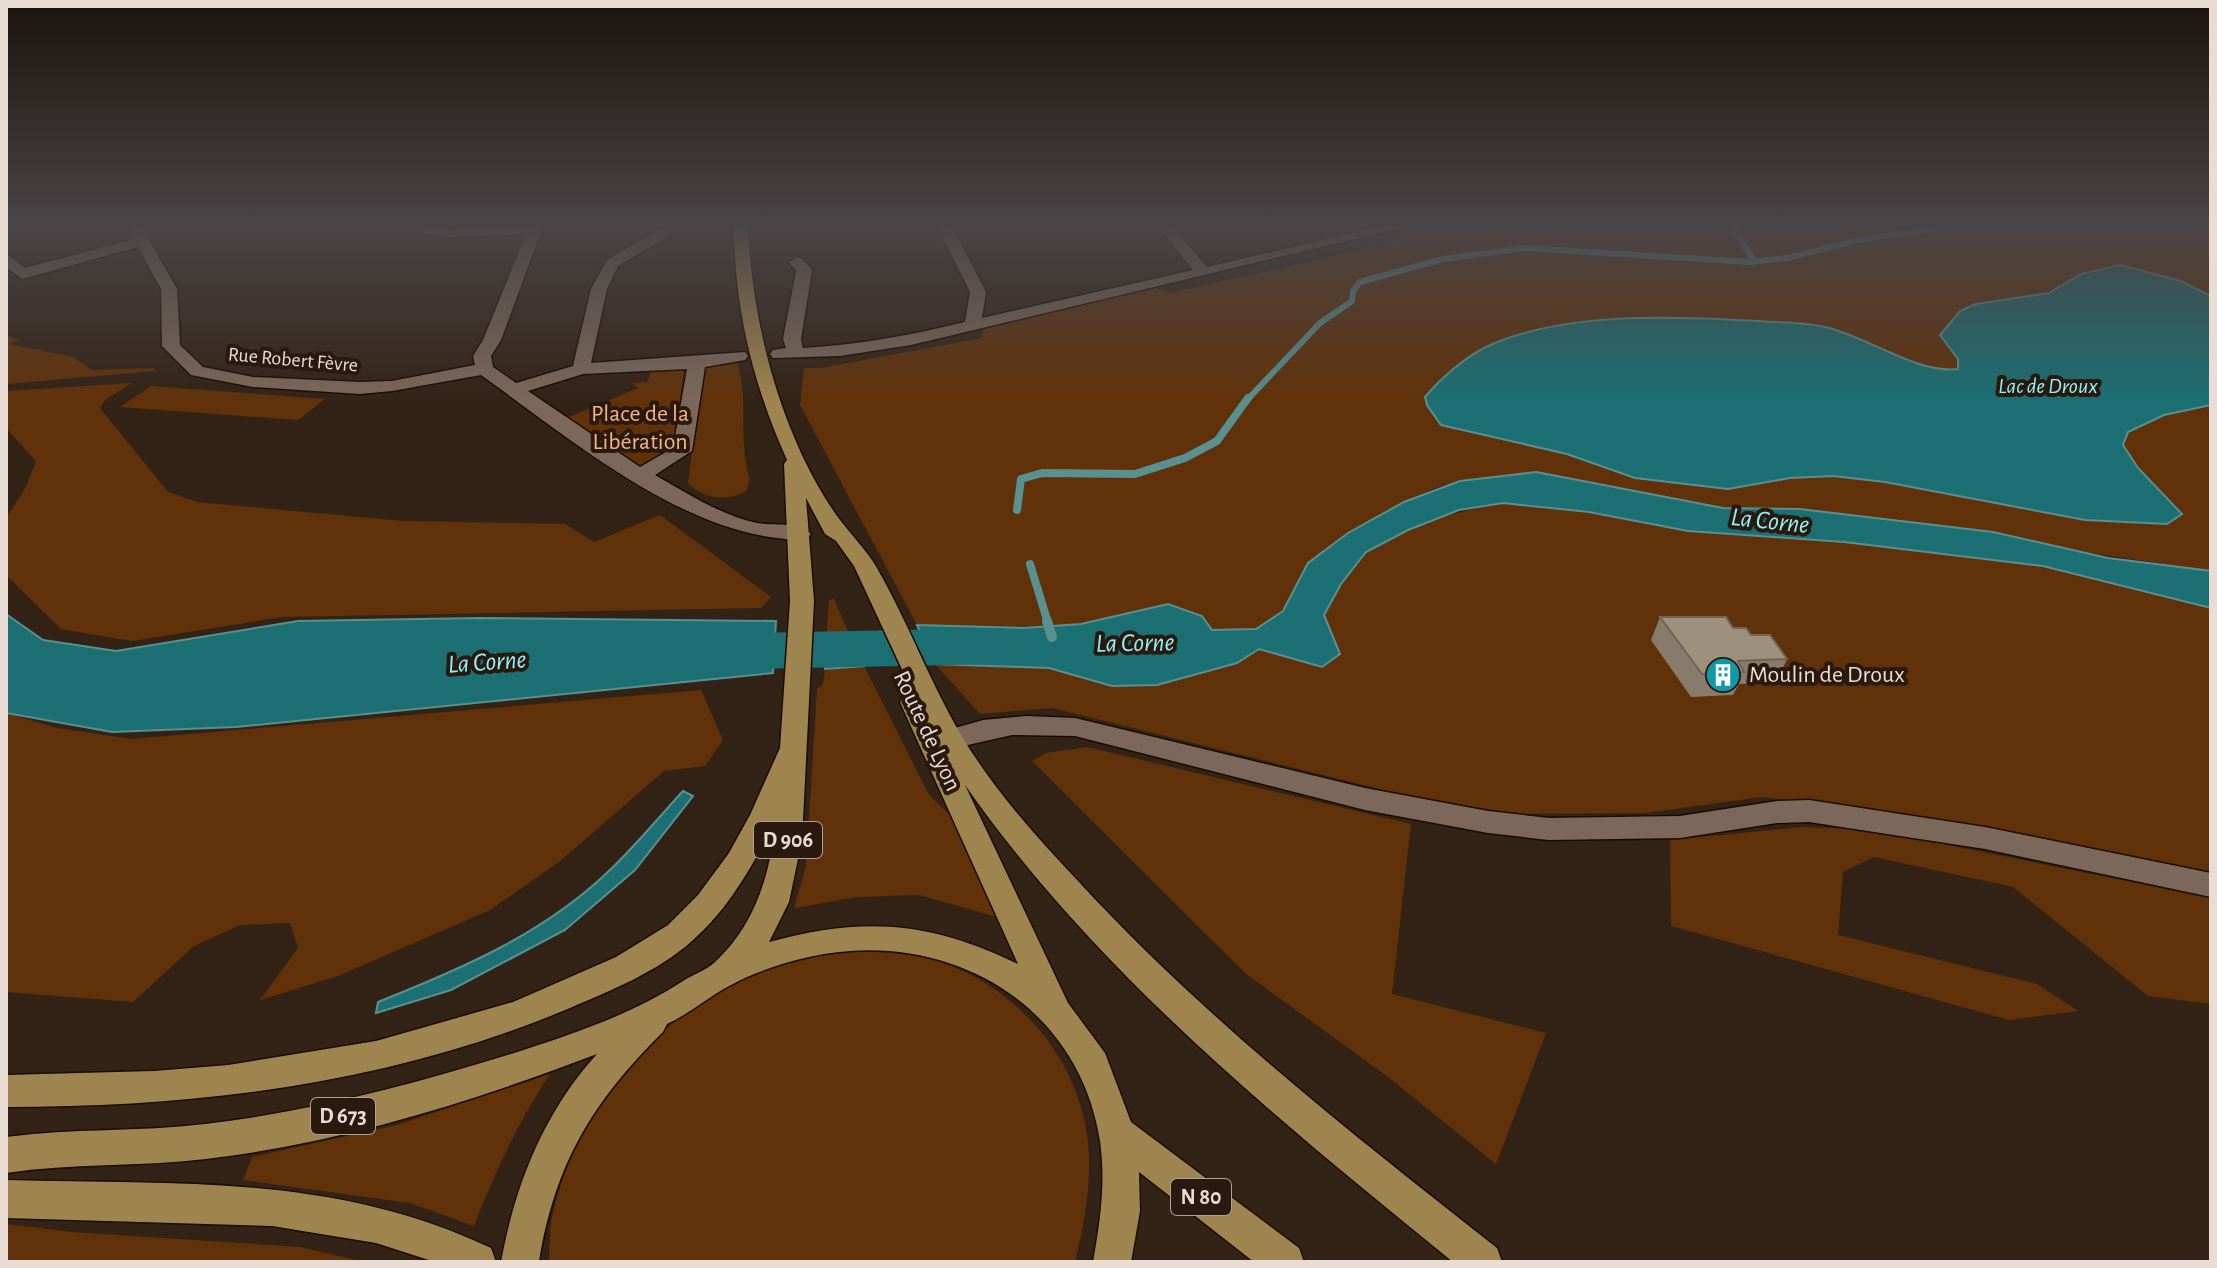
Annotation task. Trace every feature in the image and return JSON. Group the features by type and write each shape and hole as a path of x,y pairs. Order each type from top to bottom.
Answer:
{"main road":[{"name":"Route de Lyon","path":"744,283 752,335 793,453 830,521 1057,1012"},
{"name":"Route de Lyon","path":"724,973 758,932 774,902 788,840 802,601 793,453"},
{"path":"830,521 857,548 950,739 981,788 1055,877 1104,928 1283,1096 1483,1262"},
{"path":"6,1091 98,1092 231,1080 288,1071 461,1034 559,999 635,964 697,916 724,887 771,803 796,742"},
{"path":"520,1262 526,1220 547,1157 578,1101 619,1051 665,1009 724,973 775,951 827,939 879,936 929,942 976,956 1019,980 1057,1012 1083,1046 1104,1087 1117,1133 1122,1196 1112,1262"},
{"name":"D 673","path":"6,1155 207,1141 308,1124 461,1084 665,1009"},
{"name":"N 80","path":"1117,1133 1285,1262"},
{"path":"6,1199 209,1204 280,1209 364,1222 426,1239 477,1262"}],"street":[{"name":"Rue Robert Fèvre","path":"166,283 169,289 171,346 197,371 253,382 360,388 392,386 484,369"},
{"path":"514,283 492,340 482,356 484,369 618,463 715,517 755,529 800,534"},
{"path":"581,369 602,283"},
{"path":"802,283 788,354 879,347 1149,283"},
{"path":"973,283 978,292 973,324"},
{"path":"516,389 581,369 697,363 739,356"},
{"path":"642,474 682,451 697,363"},
{"path":"950,739 988,726 1039,724 1075,727 1418,810 1549,829 1680,827 1777,812 1809,811 1985,838 2211,885"}],"green space":[{"path":"1213,283 2211,283 2211,571 1800,509 1723,508 1536,472 1460,481 1435,488 1348,533 1308,563 1283,611 1256,629 1212,630 1168,604 1081,624 1024,628 917,625 800,405 804,368 821,368 982,338 983,328 1156,287 1169,293"},
{"path":"6,335 18,340 9,344 73,357 92,370 154,368 155,371 6,384"},
{"path":"736,360 742,387 744,448 750,480 746,491 723,498 701,493 688,483 703,366"},
{"name":"Place de la Libération","path":"684,369 674,453 648,465 631,466 564,419 638,388 632,383 647,382 652,370"},
{"path":"132,383 105,400 100,408 168,492 197,502 403,521 565,524 594,542 660,515 771,597 761,608 283,617 132,641 61,629 6,575 6,518 26,487 36,461 6,428 6,391"},
{"path":"151,386 325,399 298,420 120,407"},
{"path":"1503,503 1589,512 1688,531 1844,542 2043,566 2211,608 2211,872 1920,817 1762,797 1645,813 1520,814 1416,798 1052,708 980,714 935,664 1049,668 1112,686 1157,685 1237,663 1259,649 1322,667 1340,654 1324,615 1347,575 1365,554 1411,528"},
{"path":"834,599 853,643 826,642 829,600"},
{"path":"864,666 929,795 955,820 997,917 919,895 857,897 794,908 806,866 817,689 823,684 825,669"},
{"path":"701,690 723,740 705,766 664,771 559,862 490,910 338,976 260,1000 298,948 290,923 240,925 194,946 133,1002 6,992 6,713 57,728 132,739"},
{"path":"1087,747 1411,824 1392,994 1546,1033 1496,1164 1388,1077 1245,973 1032,761 1046,753"},
{"path":"1803,827 1856,829 1928,841 2211,898 2211,1004 2148,996 2013,887 1874,857 1843,872 1838,935 2037,984 2078,1011 2009,1020 1671,926 1670,840"},
{"path":"845,952 900,953 934,960 967,973 997,991 1024,1013 1047,1039 1066,1069 1079,1101 1087,1135 1087,1199 1075,1262 549,1262 553,1213 564,1174 580,1138 600,1103 650,1043 681,1017 750,976 785,964"},
{"path":"550,1074 508,1148 474,1226 410,1203 243,1180 252,1157 397,1125"},
{"path":"6,1224 72,1232 300,1247 364,1262 6,1262"}],"water":[{"name":"Lac de Droux","path":"2066,283 2185,283 2211,296 2211,405 2164,415 2128,432 2123,445 2138,468 2182,514 2167,524 2085,520 1885,482 1833,476 1790,478 1728,489 1635,478 1567,454 1441,425 1425,397 1469,357 1516,335 1549,327 1620,319 1691,318 1817,325 1925,366 1958,369 1958,359 1940,335 1960,311 1976,304 2049,293"},
{"path":"1536,472 1723,508 1800,509 1993,532 2108,558 2211,571 2211,608 2043,566 1844,542 1688,531 1589,512 1503,503 1459,510 1408,530 1366,552 1341,584 1324,615 1340,654 1322,667 1259,649 1237,663 1157,685 1112,686 1049,668 935,664 917,625 1024,628 1081,624 1168,604 1202,616 1212,630 1256,629 1283,611 1308,563 1348,533 1404,502 1460,481"},
{"path":"6,614 43,640 116,651 298,621 479,618 776,621 773,673 236,727 112,732 6,713"},
{"path":"826,642 853,643 864,666 825,669"},
{"path":"683,791 693,796 635,870 565,930 451,990 376,1013 378,1002 471,962 559,912 612,868"}],"building":[{"path":"1660,617 1726,617 1733,628 1746,628 1751,635 1770,635 1787,659 1738,661 1744,672 1702,674"}],"waterway":[{"path":"1247,400 1320,323 1352,301 1353,291 1359,283"},
{"path":"1017,510 1021,479 1042,473 1135,474 1185,458 1217,441 1248,398"},
{"path":"1030,564 1048,623"},
{"path":"1047,621 1052,637"},
{"name":"La Corne","path":"702,652 1001,646"}],"place":[{"name":"Moulin de Droux","path":"1723,675"}]}
